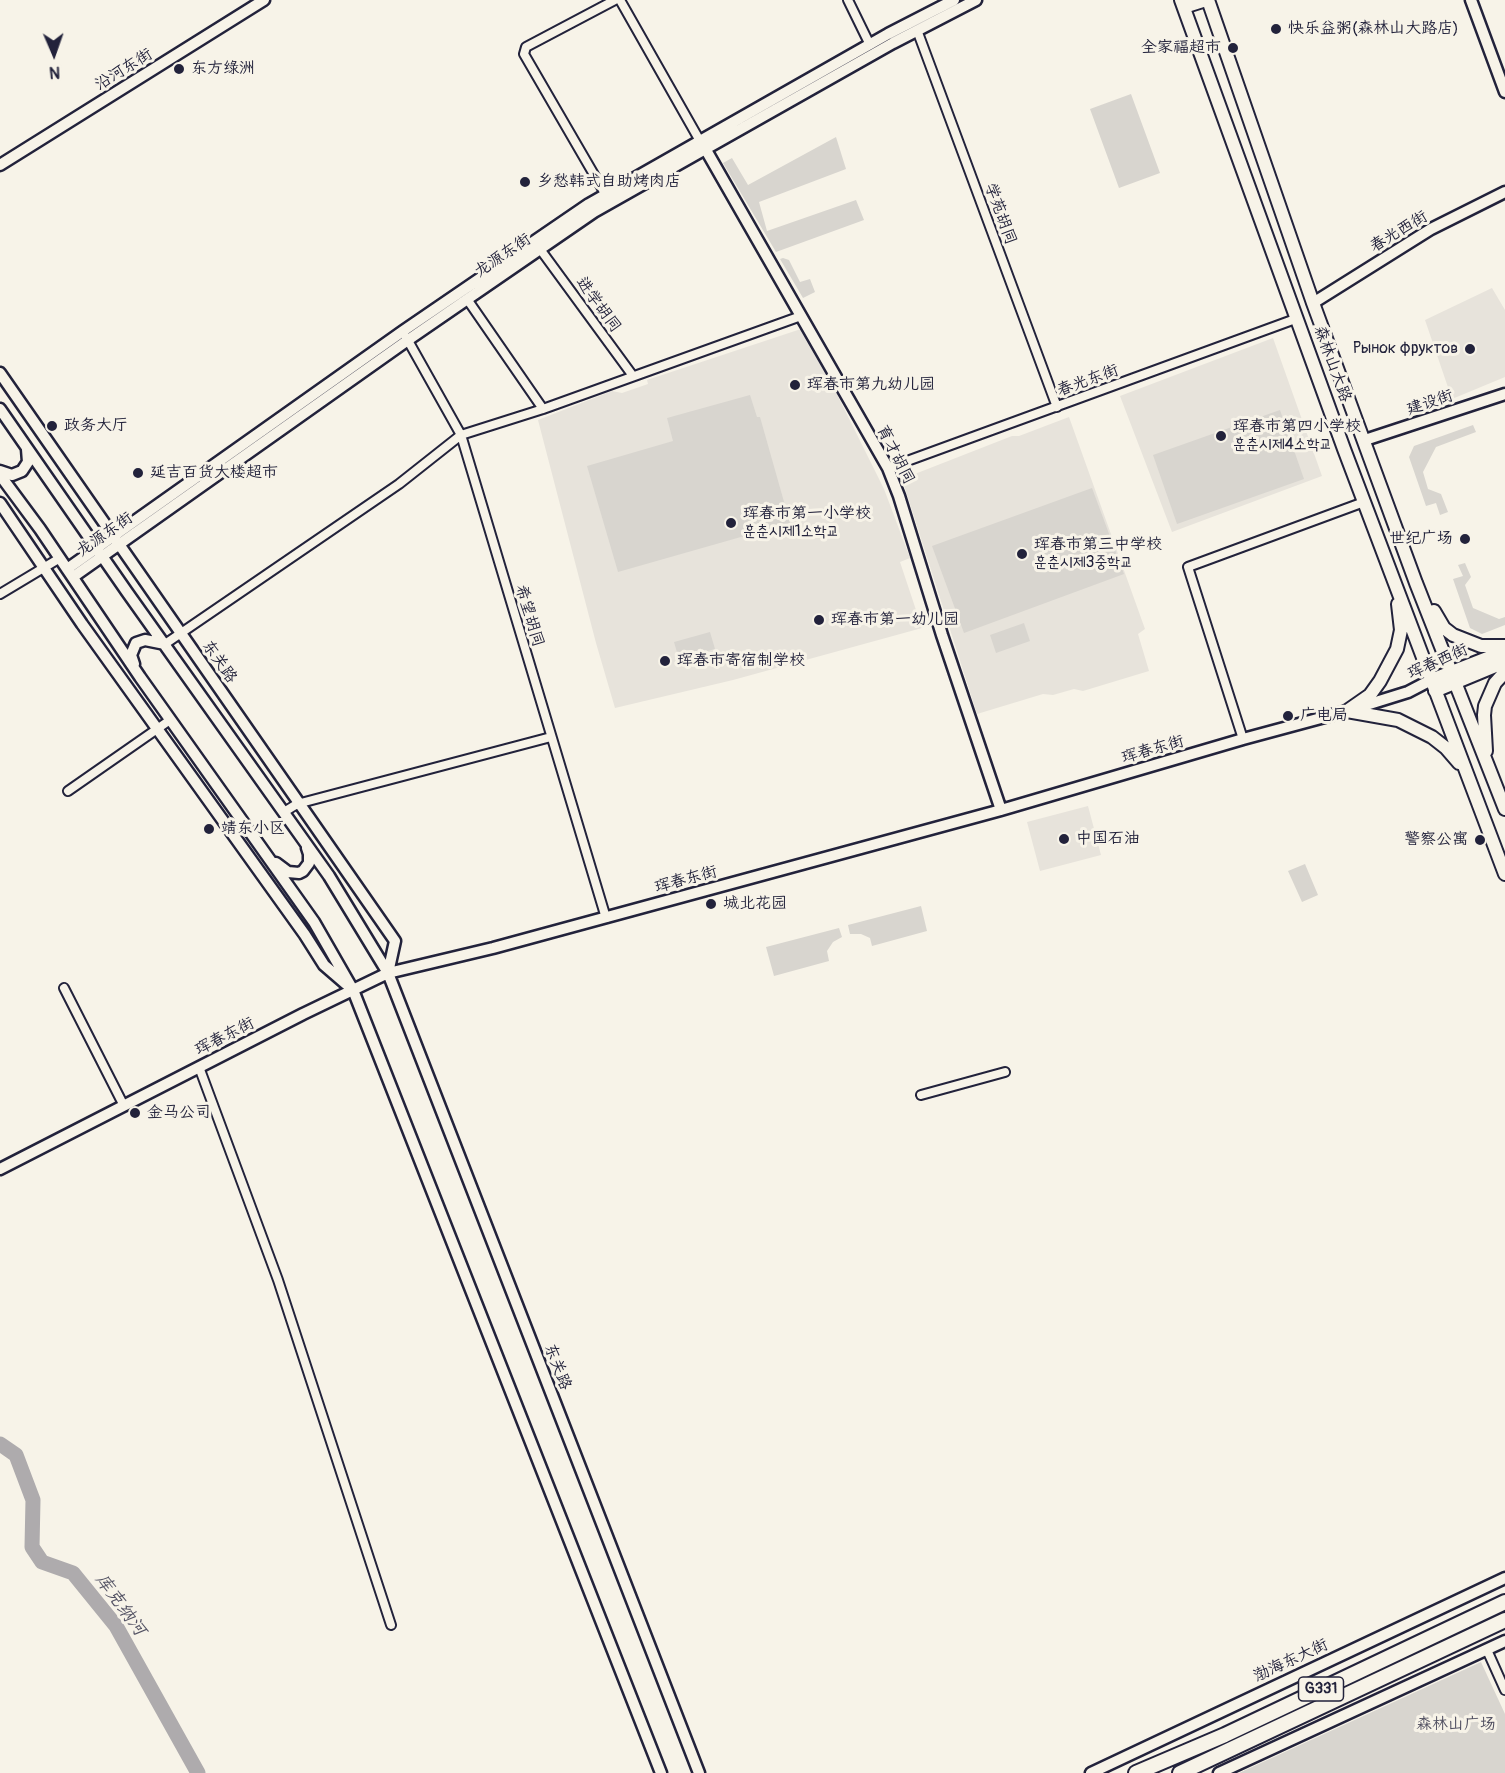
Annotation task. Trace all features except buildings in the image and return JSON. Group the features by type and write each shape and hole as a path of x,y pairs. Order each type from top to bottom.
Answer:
{"highway":[{"name":"G331","path":"1136,1773 1225,1735 1505,1602"},
{"name":"G331","path":"1180,1773 1505,1620"}],"main road":[{"name":"沿河东街","path":"0,165 264,0"},
{"name":"龙源东街","path":"70,573 405,335 608,199 870,45 949,4 976,0"},
{"path":"1183,4 1207,0"},
{"name":"森林山大路","path":"1207,0 1312,303 1365,440 1416,583 1505,809"},
{"path":"1471,0 1505,92"},
{"name":"龙源东街","path":"703,145 917,30 949,4"},
{"name":"森林山大路","path":"1183,4 1364,502 1505,873"},
{"name":"育才胡同","path":"703,145 888,468 1001,810"},
{"name":"春光西街","path":"1312,303 1431,229 1505,192"},
{"name":"龙源东街","path":"405,335 467,299 608,199"},
{"name":"东关路","path":"0,374 394,941 388,973"},
{"name":"建设街","path":"1365,440 1505,394"},
{"name":"东关路","path":"0,409 302,837 343,897 388,973 699,1773"},
{"path":"0,473 12,475 22,471 26,466 29,456 23,442"},
{"path":"0,473 170,720 314,922 353,990 662,1773"},
{"path":"0,503 324,965 353,990"},
{"path":"1416,583 1444,628 1453,635 1481,646 1505,646"},
{"path":"1347,711 1370,695 1397,649 1401,630 1397,587"},
{"path":"140,677 132,660 133,647 145,640 165,644"},
{"name":"珲春西街","path":"1454,678 1505,651"},
{"name":"珲春西街","path":"1408,692 1505,662"},
{"path":"1486,761 1485,706 1495,683 1505,672"},
{"name":"珲春东街","path":"0,1169 388,973 606,918 1001,810 1408,692"},
{"path":"1347,711 1398,720 1432,737 1446,748 1466,770"},
{"path":"266,855 288,873 303,871 310,859 302,837"},
{"name":"渤海东大街","path":"1091,1773 1505,1578"},
{"path":"1219,1773 1505,1641"}],"street":[{"path":"848,0 870,45"},
{"path":"608,199 524,54 525,47 621,1 703,145"},
{"name":"学苑胡同","path":"917,30 1058,407"},
{"name":"进学胡同","path":"540,249 633,376"},
{"path":"467,299 543,409"},
{"path":"165,644 399,484 461,435 543,409 801,316"},
{"name":"春光东街","path":"888,468 1298,318"},
{"name":"希望胡同","path":"405,335 461,435 606,918"},
{"path":"1243,739 1188,567 1364,502"},
{"path":"0,594 60,558"},
{"path":"68,791 170,720"},
{"path":"284,812 299,803 551,737"},
{"path":"64,988 124,1106"},
{"path":"199,1067 278,1280 391,1625"},
{"path":"921,1095 1005,1072"},
{"path":"1487,1650 1505,1690"}],"shaded area":[{"name":"Рынок фруктов","path":"1492,288 1505,310 1505,377 1452,399 1425,320"},
{"name":"珲春市第一小学校 훈춘시제1소학교","path":"804,328 884,489 910,558 900,562 922,628 733,680 615,708 538,420 612,391 622,393 648,384 647,380"},
{"name":"珲春市第四小学校 훈춘시제4소학교","path":"1273,338 1322,476 1172,532 1120,396"},
{"name":"珲春市第三中学校 훈춘시제3중학교","path":"1069,417 1145,629 1138,634 1149,671 1083,691 1074,689 1053,695 1043,694 977,714 902,479 1012,436 1019,436"},
{"path":"1088,806 1101,855 1040,871 1027,822"}],"green space":[{"path":"1131,94 1160,173 1119,188 1090,109"},
{"path":"836,137 846,169 759,202 767,231 856,200 864,220 776,252 723,163 732,158 748,185"},
{"path":"780,259 789,260 800,282 810,279 815,292 803,298"},
{"path":"750,395 757,417 760,417 790,523 618,572 587,466 673,441 667,418"},
{"path":"1280,410 1304,479 1177,524 1153,455"},
{"path":"1473,425 1476,432 1436,447 1423,472 1428,489 1441,494 1448,512 1440,515 1436,503 1426,506 1409,457 1414,446"},
{"path":"1092,488 1124,574 964,633 932,546"},
{"path":"1465,563 1471,577 1465,585 1473,608 1499,619 1505,617 1505,625 1482,634 1470,628 1453,579 1463,576 1458,565"},
{"path":"1024,623 1030,641 996,653 990,635"},
{"path":"710,632 715,649 679,659 674,642"},
{"path":"1305,864 1318,895 1302,902 1288,871"},
{"path":"921,906 927,931 872,946 870,938 861,934 850,934 848,925"},
{"path":"839,928 842,937 833,942 827,951 829,961 774,976 766,947"},
{"name":"森林山广场","path":"1481,1662 1505,1714 1505,1773 1239,1773"}],"waterway":[{"name":"库克纳河","path":"0,1444 16,1455 33,1500 32,1547 42,1562 73,1573 116,1626 198,1773"}],"place":[{"name":"快乐益粥(森林山大路店)","path":"1276,29"},
{"name":"全家福超市","path":"1233,48"},
{"name":"东方绿洲","path":"179,69"},
{"name":"乡愁韩式自助烤肉店","path":"525,182"},
{"name":"Рынок фруктов","path":"1470,349"},
{"name":"珲春市第九幼儿园","path":"795,385"},
{"name":"政务大厅","path":"52,426"},
{"name":"珲春市第四小学校 훈춘시제4소학교","path":"1221,436"},
{"name":"延吉百货大楼超市","path":"138,473"},
{"name":"珲春市第一小学校 훈춘시제1소학교","path":"731,523"},
{"name":"世纪广场","path":"1465,539"},
{"name":"珲春市第三中学校 훈춘시제3중학교","path":"1022,554"},
{"name":"珲春市第一幼儿园","path":"819,620"},
{"name":"珲春市寄宿制学校","path":"665,661"},
{"name":"广电局","path":"1288,716"},
{"name":"靖东小区","path":"209,829"},
{"name":"中国石油","path":"1064,839"},
{"name":"警察公寓","path":"1480,840"},
{"name":"城北花园","path":"711,904"},
{"name":"金马公司","path":"135,1113"}]}
